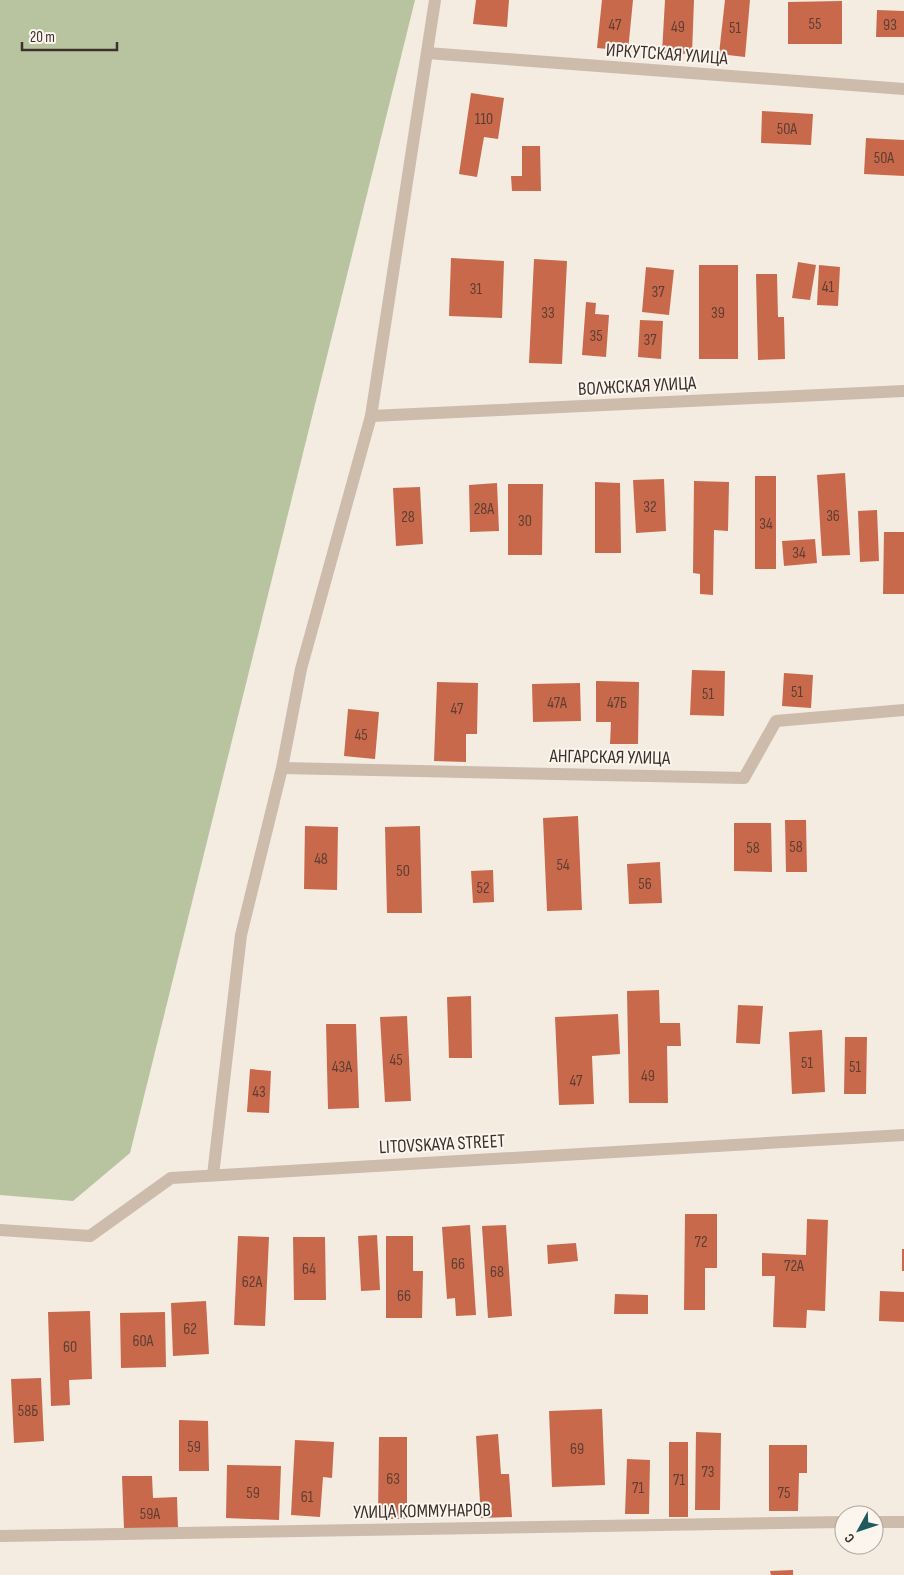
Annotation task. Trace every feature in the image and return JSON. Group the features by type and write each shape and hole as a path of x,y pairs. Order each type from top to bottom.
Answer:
{"street":[{"path":"214,1175 241,935 282,768 301,669 371,416 436,0"},
{"name":"ИРКУТСКАЯ УЛИЦА","path":"427,53 904,89"},
{"name":"ВОЛЖСКАЯ УЛИЦА","path":"371,416 904,391"},
{"name":"АНГАРСКАЯ УЛИЦА","path":"282,768 744,778 776,720 904,710"},
{"name":"LITOVSKAYA STREET","path":"0,1230 90,1236 172,1178 904,1135"},
{"name":"УЛИЦА КОММУНАРОВ","path":"0,1536 834,1522"},
{"path":"884,1522 904,1522"}],"green space":[{"path":"0,0 415,0 130,1153 73,1201 0,1195"}],"building":[{"path":"476,0 509,0 507,27 473,24"},
{"path":"602,0 633,0 628,51 597,48"},
{"path":"665,0 694,0 692,54 662,53"},
{"path":"725,0 750,0 745,57 719,54"},
{"path":"842,1 842,44 788,44 788,2"},
{"path":"877,10 904,11 904,37 876,37"},
{"path":"471,93 504,98 498,139 484,137 477,177 459,174"},
{"path":"762,111 813,114 811,145 761,143"},
{"path":"866,138 904,140 904,176 864,174"},
{"path":"522,146 540,146 541,191 512,191 511,176 522,176"},
{"path":"451,258 504,261 502,318 449,316"},
{"path":"534,259 567,261 562,364 529,363"},
{"path":"798,262 816,265 810,300 792,298"},
{"path":"699,265 738,265 738,359 699,359"},
{"path":"819,265 840,267 838,306 817,305"},
{"path":"646,267 674,270 669,315 642,312"},
{"path":"756,274 777,274 778,317 784,317 785,359 758,360"},
{"path":"586,302 596,303 595,314 609,315 606,357 582,355"},
{"path":"640,320 663,321 661,359 638,357"},
{"path":"845,473 850,555 822,556 817,475"},
{"path":"755,476 776,476 776,569 755,569"},
{"path":"664,479 666,531 636,533 633,480"},
{"path":"694,481 729,482 728,531 714,530 713,595 700,594 700,574 693,573"},
{"path":"595,482 620,483 621,553 595,553"},
{"path":"497,483 499,531 470,532 469,485"},
{"path":"508,484 543,484 542,555 508,555"},
{"path":"420,487 423,544 396,546 393,488"},
{"path":"877,510 879,561 860,562 858,511"},
{"path":"884,532 904,532 904,594 883,594"},
{"path":"815,539 817,563 784,566 782,541"},
{"path":"692,670 725,671 724,716 690,715"},
{"path":"784,673 813,675 811,708 782,706"},
{"path":"596,681 639,682 638,744 610,744 611,722 596,722"},
{"path":"437,682 478,683 477,734 466,734 466,762 434,761"},
{"path":"580,683 581,721 533,722 532,684"},
{"path":"348,709 379,712 375,759 344,756"},
{"path":"578,816 582,910 547,911 543,818"},
{"path":"785,820 806,820 807,872 786,872"},
{"path":"734,823 771,823 772,872 734,871"},
{"path":"305,826 338,827 337,890 304,889"},
{"path":"420,826 422,913 387,913 385,827"},
{"path":"660,862 662,903 629,904 627,864"},
{"path":"493,870 494,902 473,903 471,871"},
{"path":"659,990 660,1023 680,1023 681,1046 667,1046 668,1103 629,1103 627,991"},
{"path":"471,996 472,1058 449,1058 447,997"},
{"path":"738,1005 763,1006 760,1044 736,1043"},
{"path":"618,1014 620,1054 592,1056 594,1104 559,1105 555,1017"},
{"path":"407,1016 411,1101 385,1102 380,1017"},
{"path":"326,1024 356,1024 359,1108 328,1109"},
{"path":"822,1030 825,1092 792,1094 789,1032"},
{"path":"845,1037 867,1037 866,1094 844,1094"},
{"path":"250,1069 271,1071 269,1113 247,1112"},
{"path":"685,1214 717,1214 717,1268 705,1268 705,1310 684,1310"},
{"path":"807,1219 828,1220 825,1311 807,1310 806,1328 773,1327 775,1276 762,1276 762,1253 806,1255"},
{"path":"470,1225 476,1315 456,1316 455,1298 447,1299 442,1227"},
{"path":"506,1225 512,1316 488,1318 482,1226"},
{"path":"377,1235 380,1290 361,1291 358,1236"},
{"path":"238,1236 269,1237 265,1326 234,1325"},
{"path":"386,1236 413,1236 413,1271 423,1271 422,1318 386,1318"},
{"path":"293,1237 325,1237 326,1300 294,1300"},
{"path":"576,1243 578,1261 548,1264 547,1245"},
{"path":"902,1249 904,1249 904,1271 902,1271"},
{"path":"880,1291 904,1292 904,1322 879,1321"},
{"path":"615,1294 648,1295 648,1314 614,1314"},
{"path":"206,1301 209,1354 173,1356 171,1303"},
{"path":"90,1311 92,1379 69,1380 70,1405 51,1406 48,1312"},
{"path":"165,1312 166,1367 121,1368 120,1313"},
{"path":"41,1378 44,1441 14,1443 11,1379"},
{"path":"602,1409 605,1485 552,1487 549,1411"},
{"path":"179,1420 208,1421 209,1471 179,1471"},
{"path":"696,1432 721,1433 720,1510 695,1510"},
{"path":"498,1434 501,1474 509,1474 512,1517 481,1518 476,1436"},
{"path":"379,1437 407,1437 407,1519 378,1519"},
{"path":"295,1440 334,1442 332,1478 323,1477 320,1517 291,1515"},
{"path":"669,1442 688,1442 688,1517 669,1517"},
{"path":"769,1445 807,1445 807,1473 799,1473 798,1511 769,1511"},
{"path":"627,1459 650,1460 649,1514 625,1514"},
{"path":"227,1465 281,1466 279,1520 226,1518"},
{"path":"122,1476 152,1476 153,1498 177,1497 178,1528 124,1529"},
{"path":"793,1570 793,1575 771,1575 770,1571"}]}
